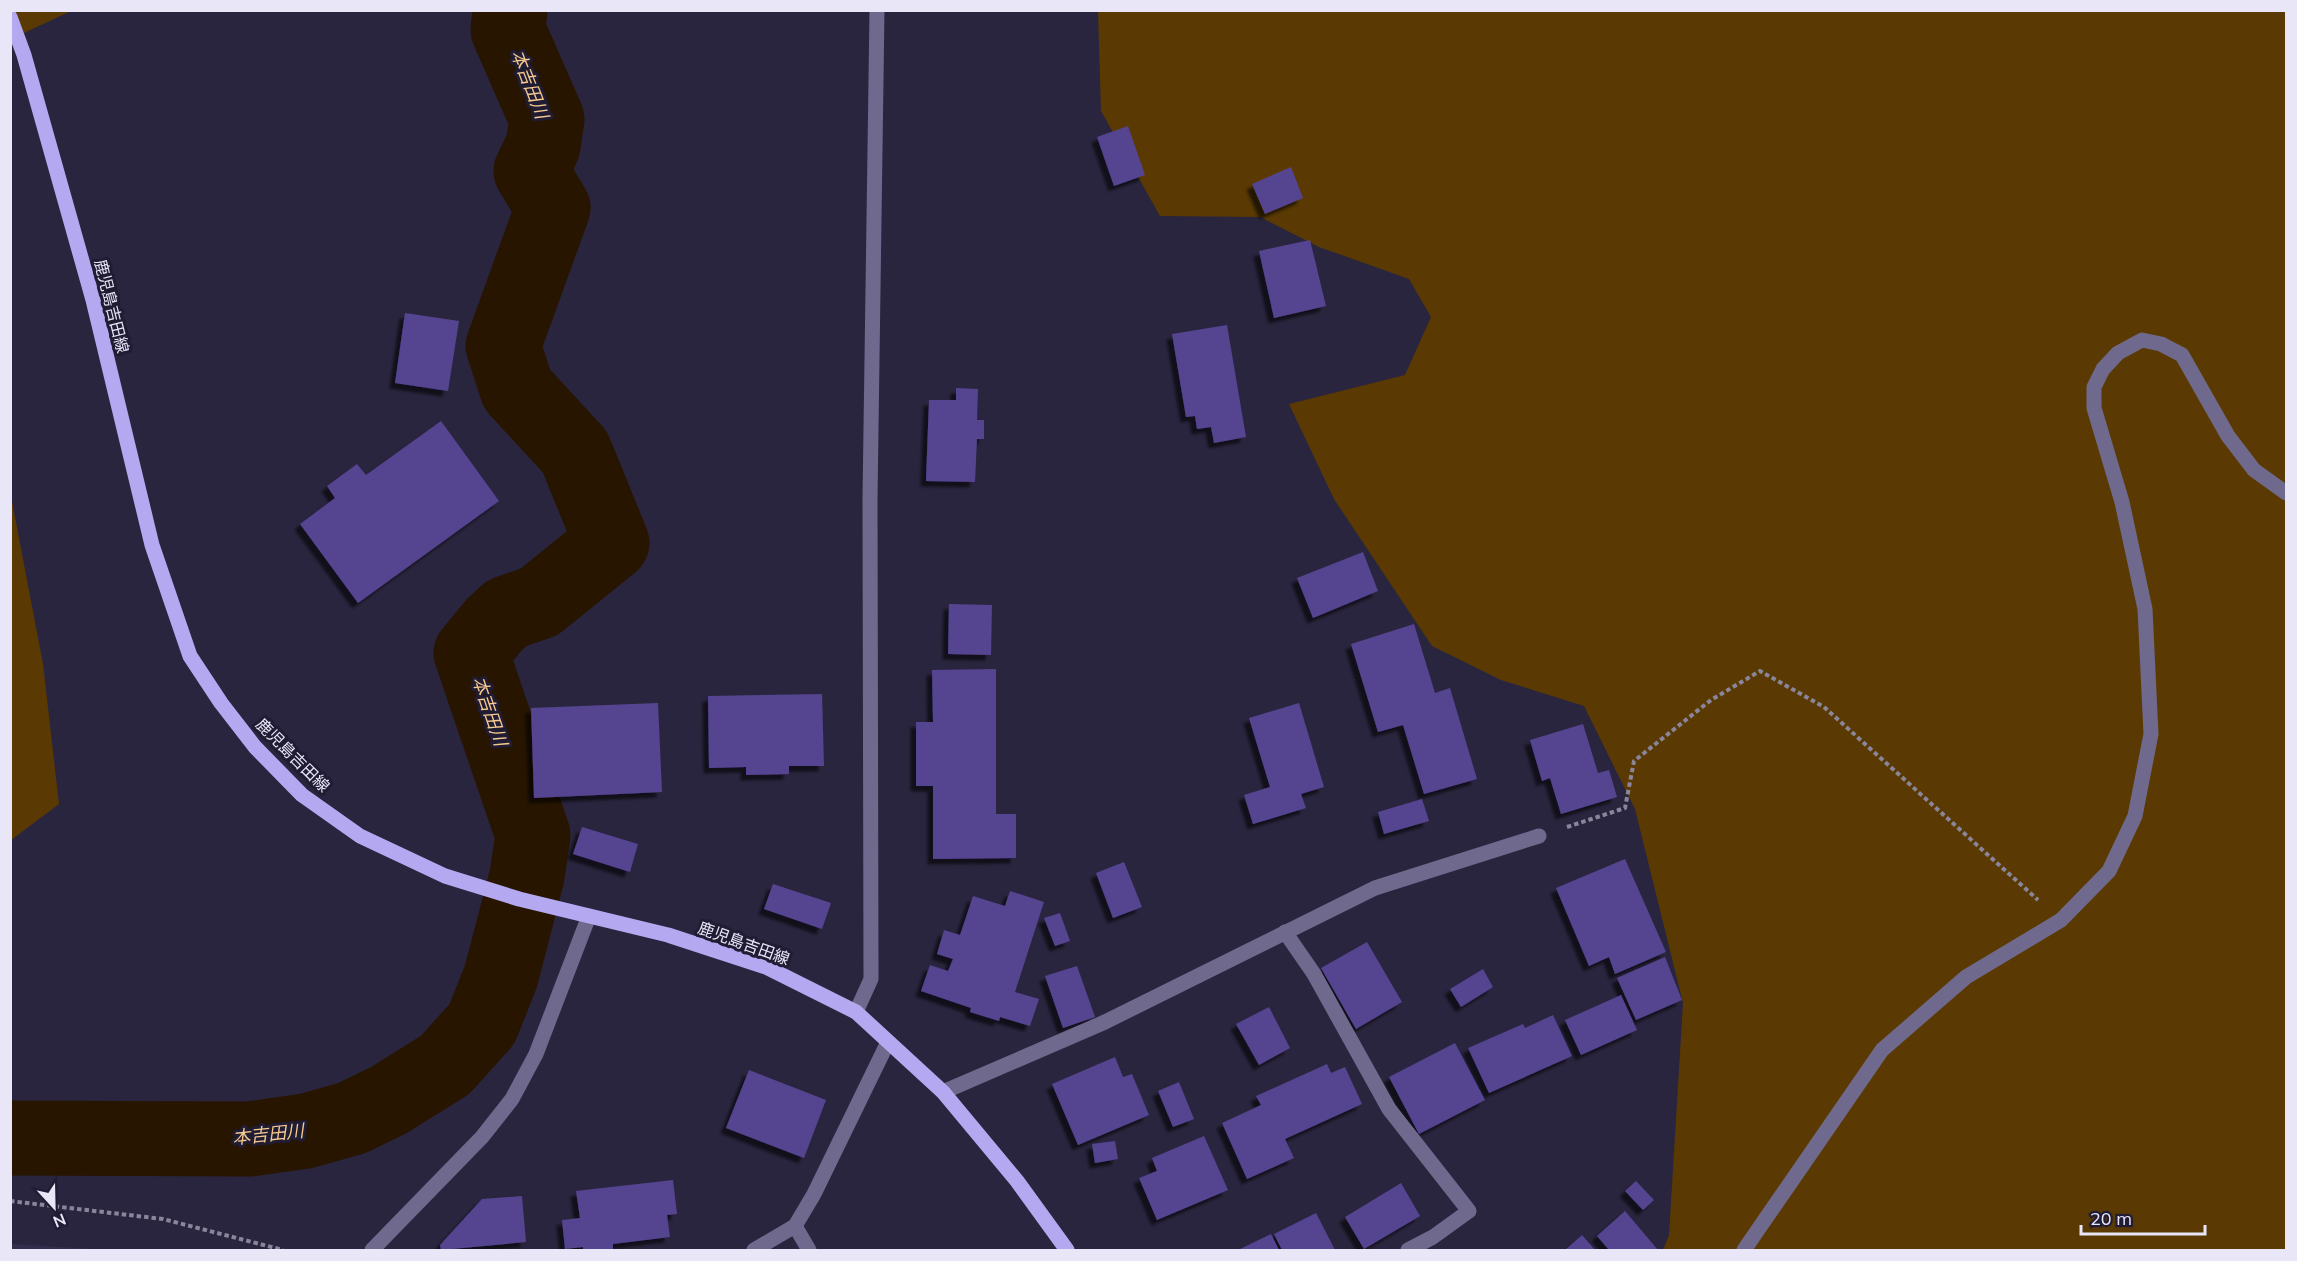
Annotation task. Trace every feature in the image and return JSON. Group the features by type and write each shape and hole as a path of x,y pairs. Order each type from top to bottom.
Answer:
{"main road":[{"name":"鹿児島吉田線","path":"10,16 24,55 93,300 152,545 190,656 221,703 255,747 302,795 360,836 445,876 541,904 668,935 766,967 856,1012 943,1092 1017,1181 1067,1251"}],"street":[{"path":"856,1012 872,979 870,499 877,10"},
{"path":"1744,1251 1882,1050 1966,977 2061,920 2109,871 2135,816 2151,734 2145,609 2122,502 2094,408 2094,387 2103,369 2118,353 2142,340 2161,344 2182,355 2228,436 2254,470 2286,494"},
{"path":"943,1092 1105,1022 1375,888 1539,836"},
{"path":"372,1251 482,1137 512,1099 536,1054 589,916"},
{"path":"1285,932 1314,974 1389,1109 1469,1211 1408,1251"},
{"path":"754,1251 795,1226 814,1194 888,1042"},
{"path":"795,1226 809,1251"}],"path":[{"path":"1539,836 1625,808 1634,761 1711,700 1760,671 1824,707 2061,920"},
{"path":"10,1201 163,1219 283,1251"}],"shaded area":[{"path":"11,10 71,11 11,39"},
{"path":"1098,11 2286,11 2286,1250 1663,1250 1669,1235 1683,1003 1635,809 1584,706 1501,680 1432,646 1334,499 1289,404 1405,375 1431,317 1409,279 1319,247 1260,217 1160,216 1101,111"},
{"path":"10,491 43,664 59,804 11,840"},
{"path":"11,1244 109,1250 11,1250"}],"building":[{"path":"1128,126 1145,175 1114,186 1097,137"},
{"path":"1291,167 1303,198 1265,214 1252,184"},
{"path":"1310,240 1326,306 1274,318 1259,251"},
{"path":"405,313 459,321 448,391 395,383"},
{"path":"1227,325 1246,437 1214,443 1211,427 1197,429 1195,416 1186,417 1172,334"},
{"path":"956,388 978,389 977,420 984,420 984,439 977,439 975,482 926,481 929,400 956,400"},
{"path":"441,421 499,501 358,603 300,524 335,498 327,486 357,464 366,475"},
{"path":"1363,552 1378,591 1313,618 1297,578"},
{"path":"949,604 992,605 991,655 948,654"},
{"path":"1414,624 1435,693 1450,688 1477,779 1424,794 1403,725 1378,732 1351,644"},
{"path":"996,669 996,814 1016,814 1016,858 933,859 933,786 916,786 916,722 933,722 932,670"},
{"path":"822,694 824,766 789,766 789,774 746,775 746,767 709,768 708,696"},
{"path":"658,703 662,792 534,798 531,708"},
{"path":"1299,703 1324,787 1301,794 1306,808 1253,824 1244,795 1270,787 1249,718"},
{"path":"1583,724 1598,773 1609,770 1617,797 1561,814 1550,778 1542,781 1530,740"},
{"path":"1422,799 1429,821 1384,834 1378,812"},
{"path":"582,827 638,844 630,872 573,854"},
{"path":"1625,859 1666,952 1615,974 1609,957 1589,966 1556,888"},
{"path":"1124,862 1142,907 1113,918 1096,873"},
{"path":"773,884 831,903 822,929 764,909"},
{"path":"1010,891 1044,902 1015,992 1039,999 1030,1026 1000,1017 999,1021 970,1012 971,1008 921,991 930,965 948,971 953,959 937,954 944,930 960,935 973,896 1005,906"},
{"path":"1060,913 1070,941 1055,946 1044,918"},
{"path":"1367,942 1402,1002 1356,1029 1321,968"},
{"path":"1665,957 1682,1000 1636,1020 1617,978"},
{"path":"1077,966 1095,1017 1063,1028 1045,976"},
{"path":"1483,969 1493,987 1461,1007 1450,989"},
{"path":"1621,995 1637,1030 1581,1055 1565,1020"},
{"path":"1269,1007 1290,1048 1259,1065 1236,1024"},
{"path":"1553,1015 1572,1056 1489,1093 1468,1048 1523,1024 1525,1028"},
{"path":"1455,1043 1485,1100 1419,1134 1389,1077"},
{"path":"1115,1057 1123,1077 1132,1074 1149,1115 1078,1145 1052,1084"},
{"path":"1327,1064 1331,1073 1345,1067 1362,1104 1285,1139 1294,1158 1247,1179 1222,1123 1261,1105 1256,1096"},
{"path":"749,1070 826,1100 804,1158 726,1128"},
{"path":"1179,1082 1194,1119 1173,1127 1158,1091"},
{"path":"1204,1136 1228,1190 1157,1220 1139,1178 1157,1171 1152,1158"},
{"path":"1115,1141 1118,1159 1095,1163 1092,1144"},
{"path":"673,1180 677,1214 667,1215 670,1237 613,1244 613,1250 583,1250 583,1247 565,1249 562,1220 580,1218 576,1191"},
{"path":"1636,1181 1654,1200 1643,1210 1625,1191"},
{"path":"1401,1183 1420,1216 1364,1249 1345,1217"},
{"path":"522,1196 526,1242 441,1250 440,1245 482,1199"},
{"path":"1625,1211 1658,1250 1609,1250 1597,1236"},
{"path":"1316,1213 1335,1250 1282,1250 1274,1234"},
{"path":"1271,1234 1279,1250 1238,1250"},
{"path":"1582,1235 1595,1250 1565,1250"}],"waterway":[{"name":"本吉田川","path":"10,1138 249,1139 306,1131 352,1118 389,1100 445,1065 482,1024 501,976 527,876 533,835 471,653 507,613 539,602 612,543 575,452 517,389 503,346 553,208 531,171 543,146 547,119 508,30 510,10"}]}
